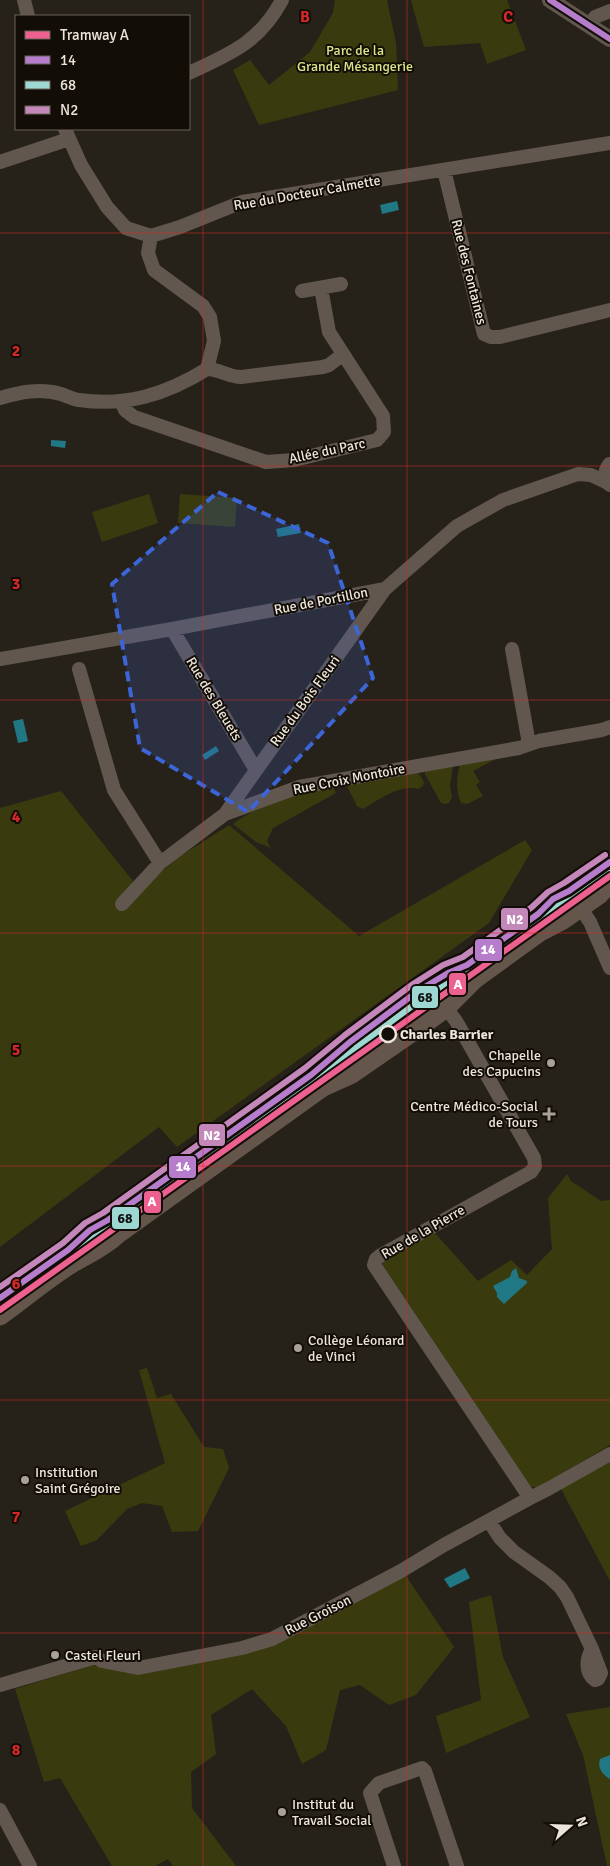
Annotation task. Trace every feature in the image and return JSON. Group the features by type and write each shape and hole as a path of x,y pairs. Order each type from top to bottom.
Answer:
{"main road":[{"path":"0,1298 68,1250 90,1230 108,1220 311,1075 345,1045 414,994 455,968 467,965 538,914 553,899 610,862"},
{"path":"0,1316 73,1263 94,1253 110,1242 118,1234 323,1086 356,1071 446,1008 475,979 540,932 581,908 610,883"}],"street":[{"path":"24,0 28,15"},
{"path":"190,73 247,44 262,30 282,0"},
{"path":"550,0 610,39"},
{"path":"590,26 595,17 610,11"},
{"path":"0,162 60,142 66,133"},
{"path":"66,133 81,165 107,207 126,228 150,236 148,253 154,270 203,306 210,317 214,341 207,369"},
{"name":"Rue du Docteur Calmette","path":"150,236 180,227 242,202 610,143"},
{"name":"Rue des Fontaines","path":"444,170 484,334 491,337 500,337 610,310"},
{"path":"302,291 341,284"},
{"name":"Allée du Parc","path":"121,401 125,410 134,417 266,462 294,460 377,440 384,432 383,416 342,355 329,332 321,288"},
{"path":"0,398 28,390 59,393 78,400 121,401 164,392 188,381 207,369 214,369 232,377 241,377 323,367 329,365 342,355"},
{"path":"610,465 606,476 610,484"},
{"name":"Rue de Portillon","path":"0,659 172,629 385,588 457,526 503,500 578,474 591,475 610,484"},
{"name":"Rue du Bois Fleuri","path":"224,814 385,588"},
{"name":"Rue des Bleuets","path":"172,629 256,770"},
{"path":"512,649 529,744"},
{"path":"80,669 114,790 160,863"},
{"name":"Rue Croix Montoire","path":"122,904 160,863 224,814 299,787 503,751 602,730 610,726"},
{"path":"568,891 590,922 610,968"},
{"name":"Rue de la Pierre","path":"431,984 456,1020 534,1158 535,1166 531,1172 381,1255 376,1259 374,1265 530,1498"},
{"name":"Rue Groison","path":"0,1685 96,1656 102,1661 138,1668 257,1644 272,1639 372,1587 444,1545 610,1454"},
{"path":"488,1521 500,1538 514,1552 550,1577 560,1587 567,1597 592,1650"},
{"path":"394,1866 370,1794 379,1783 422,1768 425,1771 457,1866"},
{"path":"0,1810 30,1866"}],"highlighted area":[{"path":"218,492 328,543 373,678 248,812 140,748 112,584"}],"green space":[{"name":"Parc de la Grande Mésangerie","path":"335,0 387,0 396,43 398,90 259,125 233,70 250,60 269,85 310,52 333,13"},
{"path":"411,0 507,0 526,50 487,64 480,43 424,47"},
{"path":"149,494 158,523 102,542 92,512"},
{"path":"180,494 237,498 235,527 178,523"},
{"path":"496,758 473,771 480,782 476,785 483,796 467,804 461,803 457,783 460,763"},
{"path":"453,765 450,786 452,798 449,803 441,803 425,771"},
{"path":"418,772 424,782 423,786 418,789 411,788 396,791 363,809 357,806 347,786 348,784"},
{"path":"333,787 336,793 273,828 267,841 271,848 256,842 233,824 256,810 281,800"},
{"path":"61,791 140,890 179,857 229,825 359,936 525,840 532,850 489,923 177,1147 159,1127 0,1247 0,808"},
{"path":"567,1174 571,1181 601,1201 610,1200 610,1445 539,1487 527,1487 381,1267 383,1261 434,1232 478,1281 511,1260 527,1275 552,1249 548,1198"},
{"path":"147,1368 157,1398 171,1394 204,1447 223,1449 229,1468 198,1531 172,1532 162,1506 142,1503 127,1509 97,1540 81,1546 65,1511 165,1463 139,1370"},
{"path":"610,1461 610,1581 561,1489"},
{"path":"404,1573 454,1647 416,1695 389,1705 360,1685 340,1690 326,1750 302,1764 286,1726 252,1689 211,1715 216,1754 191,1772 192,1808 236,1866 173,1866 168,1859 155,1866 112,1866 60,1778 44,1782 15,1689 93,1665 137,1673 269,1645"},
{"path":"491,1595 503,1657 530,1717 446,1753 436,1716 481,1700 469,1602"},
{"path":"610,1707 610,1866 607,1866 583,1755 566,1714"}],"water":[{"path":"397,201 399,210 382,214 380,205"},
{"path":"51,440 66,441 65,448 51,446"},
{"path":"299,524 301,533 278,537 276,529"},
{"path":"23,719 28,741 18,743 13,721"},
{"path":"216,746 219,751 205,760 202,755"},
{"path":"516,1268 519,1278 527,1281 527,1283 504,1304 497,1297 493,1286 510,1277 512,1271"},
{"path":"465,1568 470,1578 450,1588 444,1579"},
{"path":"610,1755 610,1779 601,1771 599,1762 600,1759"}],"tram line":[{"name":"A","path":"0,1310 610,876"}],"transit line":[{"name":"14","path":"550,0 610,39"},
{"name":"N2","path":"0,1287 63,1243 85,1223 103,1213 305,1068 413,984 443,965 463,957 532,907 548,892 605,855"},
{"name":"14","path":"0,1298 68,1250 90,1230 108,1220 311,1075 350,1042 418,991 448,973 467,965 538,914 553,899 569,891 610,862"},
{"name":"68","path":"5,1305 73,1257 95,1237 113,1227 316,1082 356,1048 423,998 472,972 543,921 558,906 573,899 610,873"}],"place":[{"name":"Charles Barrier","path":"388,1034"},
{"name":"Chapelle des Capucins","path":"551,1063"},
{"name":"Centre Médico-Social de Tours","path":"549,1114"},
{"name":"Collège Léonard de Vinci","path":"298,1348"},
{"name":"Institution Saint Grégoire","path":"25,1480"},
{"name":"Castel Fleuri","path":"55,1655"},
{"name":"Institut du Travail Social","path":"282,1812"}]}
